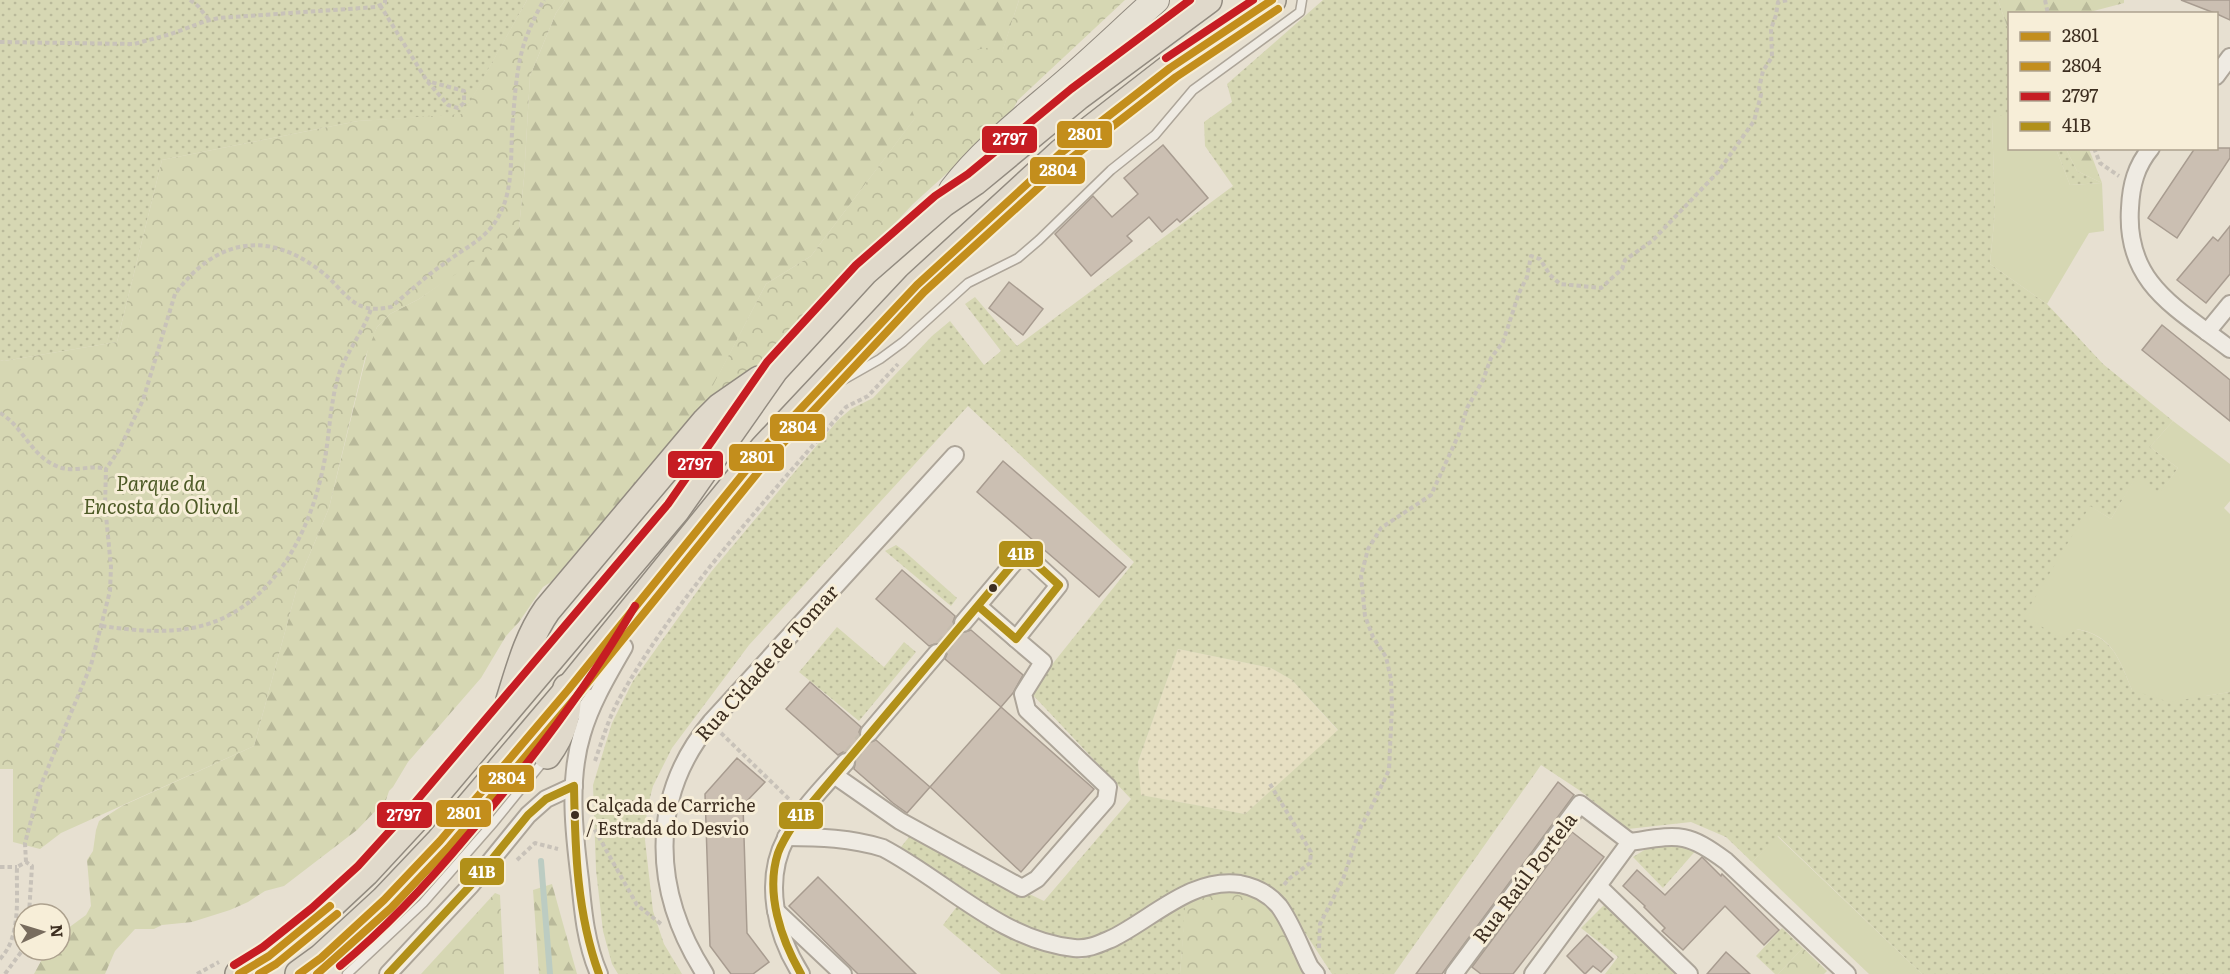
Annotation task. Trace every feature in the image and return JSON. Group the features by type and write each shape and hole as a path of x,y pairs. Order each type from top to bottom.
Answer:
{"highway":[{"path":"239,974 269,956 319,916 365,873 415,819 676,510 775,369 864,272 942,204 974,182 1077,97 1208,0"},
{"path":"299,974 321,958 384,900 440,841 568,690 796,413 917,285 1040,171 1170,68 1272,0"},
{"path":"497,723 510,701 522,660 539,622 706,421 720,407 775,369"},
{"path":"624,647 653,596 705,522"},
{"path":"547,755 558,739 568,703 560,611 564,597 575,577"}],"main road":[{"path":"942,204 966,172 1156,0"}],"street":[{"path":"2218,75 2230,57"},
{"path":"2150,150 2139,166 2133,183 2129,231 2139,267 2154,289 2230,349"},
{"path":"2207,332 2230,304"},
{"name":"Rua Cidade de Tomar","path":"705,974 690,951 676,921 669,890 665,855 669,802 682,765 699,736 711,722 955,454"},
{"path":"963,623 1023,552 1059,585 1016,639"},
{"path":"834,775 900,821 1022,888 1037,879 1106,800 1108,788 1028,710 1023,694 1043,662 978,606"},
{"path":"598,974 585,929 577,854 574,786 582,735 599,690 624,647"},
{"path":"869,734 937,652"},
{"path":"801,974 782,937 777,911 775,864 786,837 846,762"},
{"path":"388,974 471,885 528,815 546,800 574,786"},
{"name":"Rua Raúl Portela","path":"1454,974 1580,804 1630,842"},
{"path":"1533,974 1630,842 1673,836 1688,838 1708,848 1726,861 1847,974"},
{"path":"786,837 820,837 868,843 883,848 1002,924 1029,937 1057,946 1078,949 1109,939 1186,894 1229,882 1250,886 1267,894 1279,906 1313,970"},
{"path":"1598,886 1689,974"},
{"path":"777,911 843,974"}],"lane":[{"path":"1066,82 1077,62 1141,0"},
{"path":"796,413 903,342 968,283 1006,265 1025,252 1111,170 1155,135 1193,90 1300,12 1302,0"},
{"path":"347,974 423,903 494,822 547,755 624,647"}],"path":[{"path":"190,0 209,20"},
{"path":"0,42 134,44 209,20 380,5 385,0"},
{"path":"26,862 25,843 40,787 91,665 110,591 111,567 105,505 106,469 119,450 143,400 175,294 209,258 229,248 261,244 281,249 318,268 336,283 352,302 371,309 391,307 443,264 480,239 498,216 512,174 512,121 525,39 544,0"},
{"path":"1313,970 1321,944 1320,924 1343,879 1361,826 1389,770 1391,679 1386,657 1373,637 1365,616 1361,576 1368,549 1382,528 1431,495 1459,434 1467,408 1483,380 1491,358 1503,342 1519,293 1527,277 1531,256 1540,259 1550,275 1560,284 1601,288 1622,269 1625,260 1652,241 1718,172 1754,121 1761,95 1759,88 1763,71 1772,57 1771,29 1778,2 1789,0"},
{"path":"380,5 428,81 448,105 458,108 464,103 464,91 428,81"},
{"path":"2095,150 2100,163 2133,183"},
{"path":"102,626 129,630 172,630 209,624 236,613 273,578 296,546 310,514 324,467 328,421 339,372 365,327 371,309"},
{"path":"593,768 617,703 655,642 704,574 846,407 868,396 902,360"},
{"path":"0,413 9,418 43,459 61,468 82,470 102,467 106,469"},
{"path":"711,722 803,813"},
{"path":"1270,784 1311,852 1311,863 1290,878 1272,899"},
{"path":"588,833 588,823 593,824 637,904 663,926 676,921"},
{"path":"517,860 535,843 558,849"},
{"path":"0,867 17,867 26,862"},
{"path":"26,862 32,866 33,874 30,902"},
{"path":"0,958 8,950 14,935 17,867"}],"shaded area":[{"path":"1178,649 1271,668 1292,680 1338,731 1245,814 1140,795 1138,762"}],"green space":[{"path":"0,0 527,0 463,115 358,121 162,160 117,342 4,361 0,360"},
{"name":"Parque da Encosta do Olival","path":"527,0 565,0 556,13 530,76 519,228 500,244 419,299 390,314 377,327 365,358 329,508 299,580 254,746 61,833 40,849 13,842 13,769 0,769 0,360 117,342 162,160 358,121 463,114"},
{"path":"565,0 1019,0 1002,53 916,117 811,256 766,284 710,392 713,396 690,418 551,582 543,587 519,622 506,636 481,678 408,762 389,791 386,800 357,830 284,886 265,891 230,910 192,922 162,925 154,929 135,929 115,951 105,974 34,974 40,962 72,962 72,925 86,915 91,906 87,860 93,851 99,821 122,806 254,746 299,580 329,508 369,345 377,327 390,314 419,299 519,228 530,76 556,13"},
{"path":"1019,0 1125,0 1018,100 1009,117 913,204 770,356 713,396 709,393 766,284 811,256 915,118 907,98 974,50 993,47 1002,52"},
{"path":"1323,0 1998,0 2008,29 2008,115 1992,119 1995,212 1990,264 2047,304 2103,364 2173,421 2150,447 2178,468 2160,494 2135,479 2111,519 2091,507 2076,629 2088,632 2107,643 2118,659 2132,690 2205,696 2230,692 2230,974 1922,974 1778,836 1752,862 1726,837 1691,822 1628,829 1579,790 1541,765 1394,974 1332,974 1283,899 1257,881 1226,875 1206,877 1186,885 1099,938 1065,939 1042,933 1008,918 901,847 909,837 1044,901 1131,799 1030,692 1134,562 968,406 749,645 672,748 653,786 647,809 645,840 653,911 664,944 682,974 618,974 612,964 603,931 596,870 593,785 612,723 633,681 711,572 838,420 851,409 873,398 932,336 950,321 984,365 1001,351 965,304 975,297 1017,346 1233,186 1205,146 1204,122 1232,102 1227,84","holes":["1178,649 1271,668 1292,680 1338,730 1245,814 1141,795 1138,762"]},
{"path":"1998,0 2124,0 2124,3 2090,12 2008,12 2008,29"},
{"path":"2008,114 2008,150 2056,150 2070,185 2102,183 2104,231 2089,233 2047,304 1990,264 1995,212 1992,118"},
{"path":"2056,150 2066,150 2077,171 2102,183 2070,185"},
{"path":"2066,150 2089,150 2102,183 2077,171"},
{"path":"2173,421 2230,464 2230,501 2224,508 2230,514 2230,692 2169,702 2132,690 2113,650 2099,637 2076,629 2064,640 2024,616 2090,506 2111,519 2135,478 2160,493 2178,468 2150,447"},
{"path":"896,545 957,598 951,606 885,551"},
{"path":"837,627 884,667 904,642 916,652 859,721 799,672"},
{"path":"1777,836 1922,974 1869,974 1752,862"},
{"path":"1665,844 1698,848 1663,888 1633,857 1646,849"},
{"path":"552,884 577,974 539,974 533,890"},
{"path":"1209,886 1267,894 1316,974 1180,974 1186,894"},
{"path":"495,893 500,895 504,974 421,974"},
{"path":"1186,903 1180,974 1001,974 943,925 958,905 1025,945 1081,959 1106,951"},
{"path":"1604,905 1677,974 1605,974 1618,957 1581,928"},
{"path":"1782,928 1803,948 1778,974 1775,974 1756,956"},
{"path":"1803,948 1827,971 1824,974 1778,974"}],"building":[{"path":"2181,0 2230,0 2230,20 2218,14 2218,12 2212,12"},
{"path":"1163,145 1208,198 1180,222 1177,219 1162,232 1149,217 1127,236 1132,241 1091,276 1055,234 1093,196 1112,217 1138,194 1124,178"},
{"path":"2230,148 2230,158 2177,238 2148,218 2194,150"},
{"path":"2230,226 2230,274 2206,303 2177,280 2213,237 2218,241"},
{"path":"1009,282 1043,309 1023,335 989,308"},
{"path":"2162,325 2230,380 2230,421 2142,350"},
{"path":"1003,461 1126,567 1099,597 977,492"},
{"path":"902,570 955,616 953,622 956,631 962,633 971,630 1023,675 1013,693 1001,707 945,659 947,654 944,645 938,643 929,646 876,599"},
{"path":"810,682 861,727 859,732 862,741 868,743 876,740 930,787 907,813 854,769 856,759 853,754 843,752 838,755 786,709"},
{"path":"1001,707 1094,789 1021,872 930,787"},
{"path":"737,758 765,782 743,805 747,933 769,962 753,974 731,974 710,946 705,794"},
{"path":"1558,782 1574,795 1442,974 1416,974"},
{"path":"1572,832 1604,857 1513,974 1481,974 1472,967"},
{"path":"1702,857 1779,930 1764,945 1725,906 1683,950 1662,931 1665,928 1645,906 1623,886 1637,870 1665,895"},
{"path":"818,877 916,974 858,974 789,906"},
{"path":"1587,935 1613,959 1601,972 1593,966 1585,974 1567,956"},
{"path":"1726,952 1750,974 1707,974"}],"waterway":[{"path":"541,861 550,974"}],"tunnel":[{"path":"937,653 963,623"},
{"path":"846,762 869,733"}],"transit line":[{"name":"2797","path":"234,965 263,947 312,908 358,866 407,812 668,504 767,362 856,265 935,196 968,174 1071,89 1190,0"},
{"name":"2797","path":"1166,58 1253,0"},
{"name":"2801","path":"299,974 321,958 384,900 440,841 568,690 764,448 917,285 1062,152 1170,68 1272,0"},
{"name":"2804","path":"317,974 391,908 448,848 576,697 772,455 924,292 1069,160 1176,77 1278,9"},
{"name":"41B","path":"801,974 787,946 777,915 773,884 778,853 792,827 1023,552 1059,585 1016,639 978,606"},
{"name":"2797","path":"340,966 407,904 491,808 577,696 635,606"},
{"name":"41B","path":"388,974 471,885 528,815 546,799 574,786 575,834 582,905 599,974"},
{"name":"2801","path":"239,974 269,956 330,906"},
{"name":"2804","path":"259,974 276,964 337,914"}],"place":[{"name":"Calçada de Carriche / Estrada do Desvio","path":"575,815"}]}
